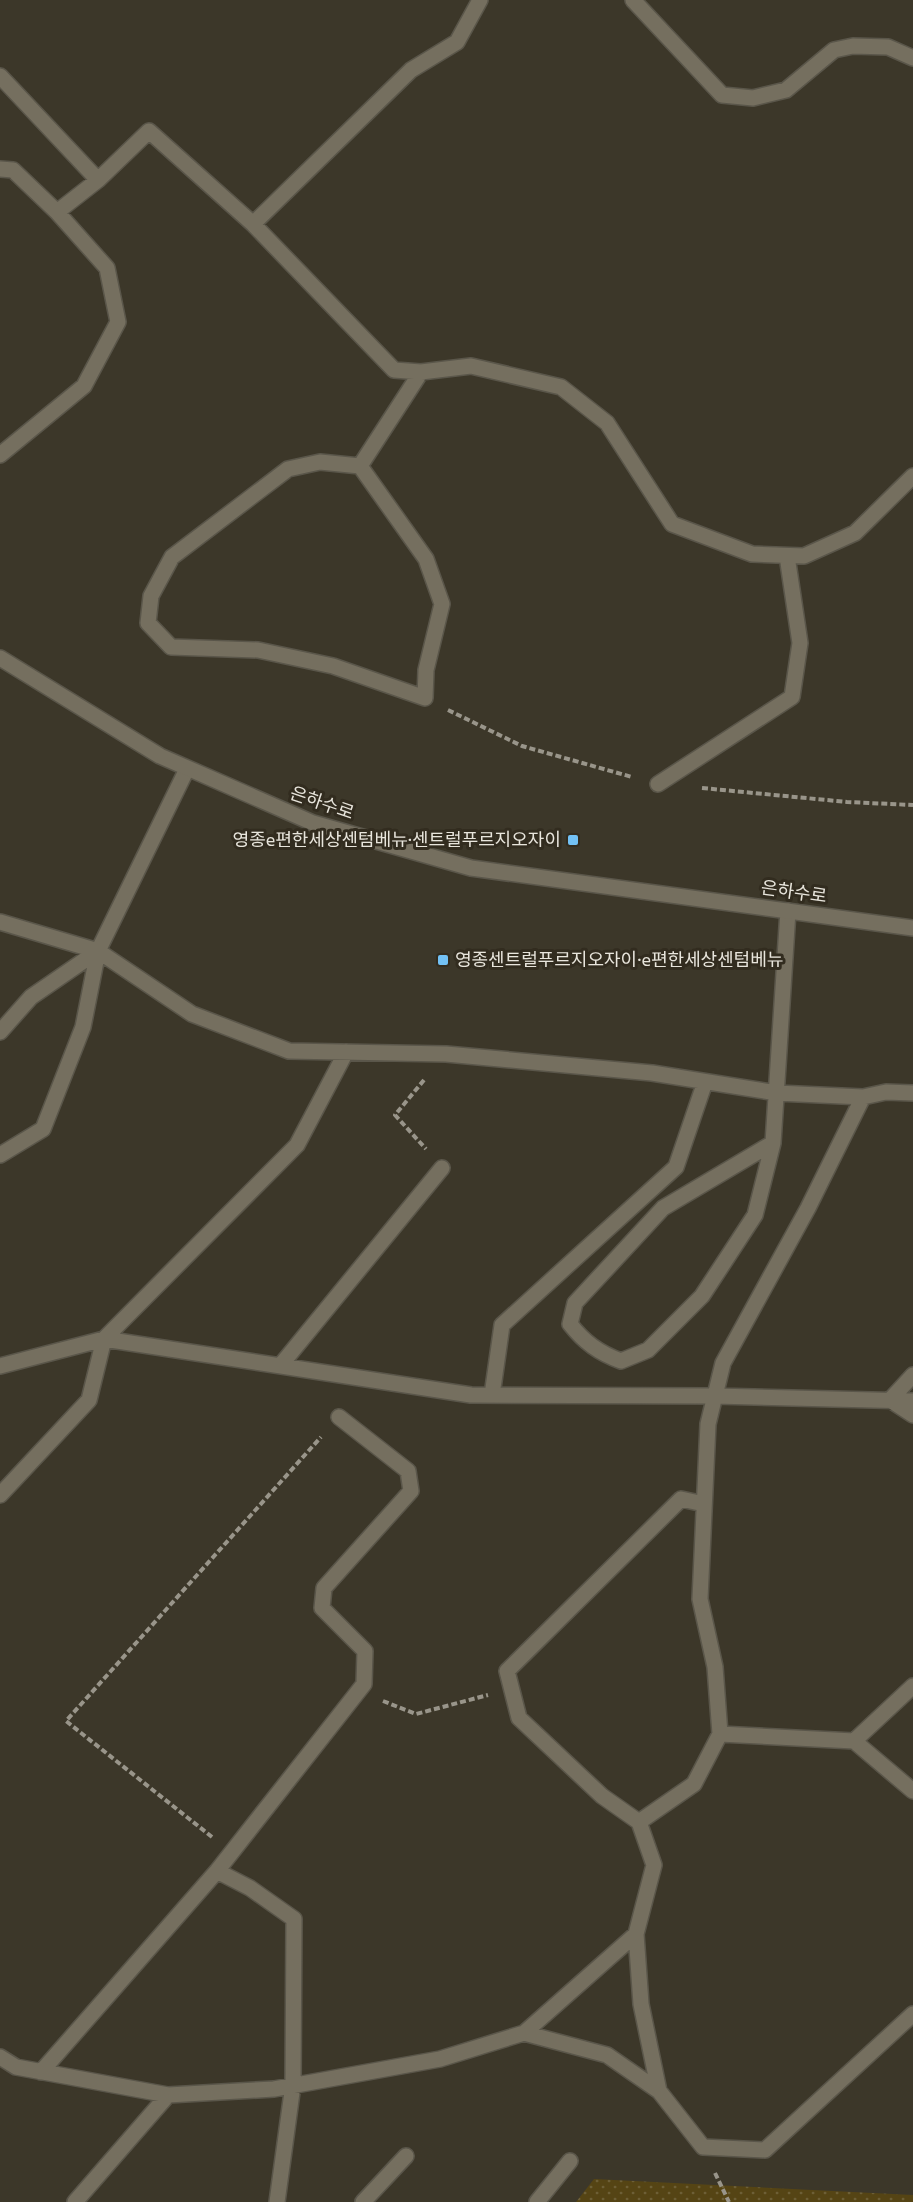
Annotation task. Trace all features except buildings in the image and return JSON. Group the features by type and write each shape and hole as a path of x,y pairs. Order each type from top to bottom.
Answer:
{"street":[{"path":"253,224 411,70 458,42 480,0"},
{"path":"633,0 722,95 753,99 786,90 834,50 853,46 888,47 913,58"},
{"path":"0,76 98,180"},
{"path":"57,213 98,180 149,131 253,224 394,370 421,372 471,366 561,387 607,423 672,524 752,554 804,556 855,533 913,476"},
{"path":"0,169 13,170 57,213 107,268 118,322 84,386 0,455"},
{"path":"360,466 421,372"},
{"path":"321,462 360,466 426,559 441,604 426,670 425,698 333,666 258,650 171,646 147,623 151,596 172,557 288,469 321,462"},
{"path":"658,784 792,697 800,643 787,556"},
{"name":"은하수로","path":"0,658 159,756 313,823 471,868 913,928"},
{"path":"0,1155 43,1129 83,1027 98,951 188,769"},
{"path":"773,1143 663,1208 575,1303 570,1324 581,1338 602,1354 621,1361 648,1350 702,1296 755,1215 773,1143 788,911"},
{"path":"0,922 98,951 192,1014 289,1051 446,1054 652,1073 777,1093 863,1097 886,1092 913,1093"},
{"path":"2,1027 31,998 98,951"},
{"path":"0,1495 89,1400 104,1339 297,1144 346,1052"},
{"path":"492,1395 502,1325 676,1167 705,1082"},
{"path":"639,1822 694,1784 720,1734 715,1666 699,1599 708,1424 723,1363 808,1208 863,1097"},
{"path":"280,1366 442,1168"},
{"path":"0,1366 104,1339 471,1395 715,1396 913,1401"},
{"path":"890,1400 913,1375"},
{"path":"890,1400 913,1415"},
{"path":"41,2072 217,1871 364,1684 365,1651 322,1608 324,1588 411,1491 408,1471 339,1417"},
{"path":"659,2091 642,2004 636,1934 654,1865 639,1822 602,1796 519,1718 507,1671 681,1499 704,1504"},
{"path":"855,1741 913,1686"},
{"path":"720,1734 855,1741 913,1791"},
{"path":"217,1871 250,1888 294,1919 293,2085 277,2202"},
{"path":"0,2057 16,2067 168,2095 274,2089 440,2060 524,2033 636,1934"},
{"path":"524,2033 607,2055 659,2091 703,2147 765,2150 913,2014"},
{"path":"75,2202 168,2095"},
{"path":"363,2202 406,2156"},
{"path":"537,2202 570,2162"}],"path":[{"path":"442,1168 395,1116 446,1054"},
{"path":"217,1871 214,1838 66,1721 339,1417"},
{"path":"364,1684 385,1702 416,1714 512,1689"}],"shaded area":[{"path":"594,2179 913,2195 913,2202 576,2202"}],"place":[{"name":"영종e편한세상센텀베뉴·센트럴푸르지오자이","path":"573,840"},
{"name":"영종센트럴푸르지오자이·e편한세상센텀베뉴","path":"443,960"}]}
